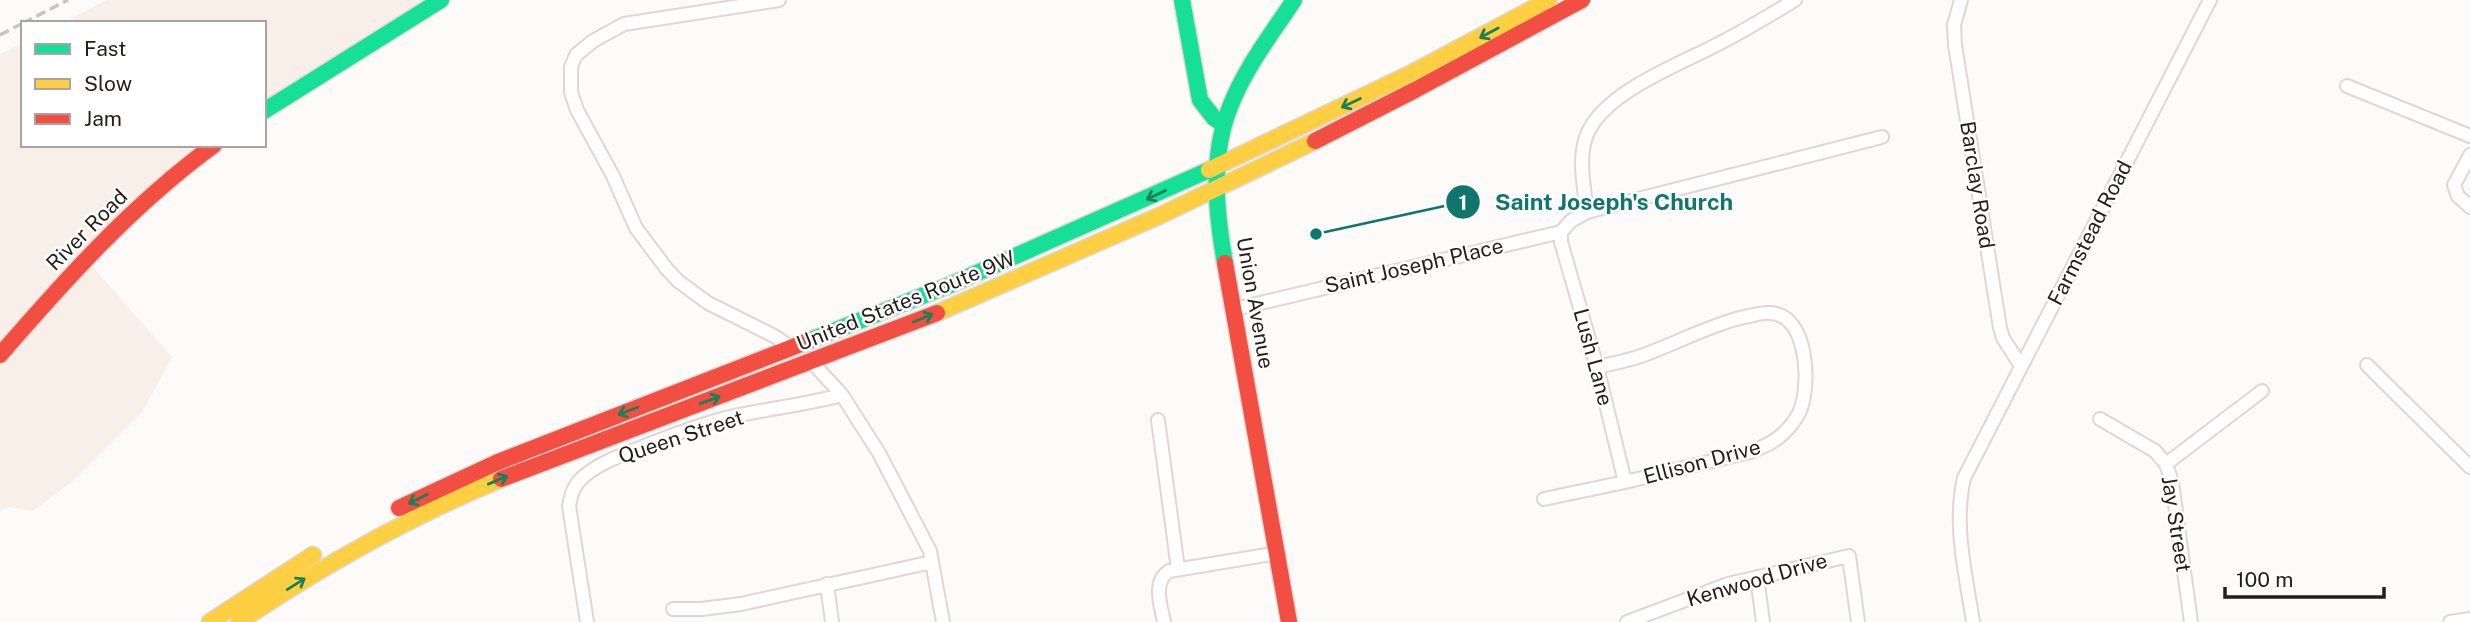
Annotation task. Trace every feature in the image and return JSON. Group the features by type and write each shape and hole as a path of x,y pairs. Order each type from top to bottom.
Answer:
{"main road":[{"path":"266,110 441,0"},
{"path":"1182,0 1200,100 1214,118 1224,125"},
{"name":"Union Avenue","path":"1289,622 1219,217 1217,167 1224,125 1237,91 1294,0"},
{"name":"United States Route 9W","path":"390,513 498,462 950,285 1217,167 1401,79 1549,0"},
{"name":"United States Route 9W","path":"239,622 330,563 467,493 813,362 973,298 1217,190 1376,111 1582,0"},
{"name":"River Road","path":"0,355 73,272 151,195 211,147"},
{"path":"213,621 322,550"}],"street":[{"path":"779,0 730,4 624,24 576,55 571,67 571,92 577,110 636,228 666,268 678,281 708,303 776,337 813,362 842,395 879,453 930,551 943,622"},
{"path":"1795,0 1636,88 1600,114 1588,132 1583,150 1587,212 1882,137"},
{"name":"Barclay Road","path":"1961,0 1954,26 2000,328 2003,338 2021,366"},
{"name":"Farmstead Road","path":"1973,622 1959,522 1959,497 1969,466 2210,0"},
{"path":"2347,86 2470,136"},
{"path":"2470,155 2455,180 2455,191 2470,207"},
{"name":"Saint Joseph Place","path":"1235,309 1561,232 1570,221 1587,212"},
{"name":"Lush Lane","path":"1561,232 1561,242 1597,368 1625,482"},
{"name":"Ellison Drive","path":"1544,499 1750,452 1779,439 1793,422 1803,401 1805,377 1800,337 1795,327 1777,314 1761,313 1718,323 1646,355 1597,368"},
{"path":"2367,365 2470,467"},
{"path":"2166,464 2262,391"},
{"name":"Queen Street","path":"587,622 570,516 572,491 592,471 619,456 663,438 725,419 806,405 842,395"},
{"name":"Jay Street","path":"2100,419 2155,451 2166,464 2172,482 2191,622"},
{"path":"1158,420 1178,569"},
{"path":"1164,622 1159,589 1160,580 1169,571 1278,552"},
{"name":"Kenwood Drive","path":"1632,622 1699,593 1849,556 1858,622"},
{"path":"673,609 702,609 741,604 932,562"},
{"path":"1758,577 1763,622"},
{"path":"827,584 832,622"},
{"path":"2450,622 2470,619"}],"shaded area":[{"path":"107,0 441,0 266,110 266,21 66,21"},
{"path":"21,44 21,147 214,147 86,259 172,357 143,411 73,481 33,511 8,507 0,511 0,54"}],"railway":[{"path":"27,21 68,0"},
{"path":"0,35 21,24"}],"traffic: fast":[{"path":"266,110 441,0"},
{"path":"1182,0 1200,100 1214,118 1224,125"},
{"path":"1225,263 1217,204 1217,165 1224,126 1243,79 1294,0"},
{"path":"811,340 950,285 1209,170"}],"traffic: slow":[{"path":"1209,170 1412,73 1549,0"},
{"path":"937,313 1159,216 1315,141"},
{"path":"239,622 302,581 367,544 501,479"},
{"path":"210,622 313,555"}],"traffic: jam":[{"path":"1315,141 1582,0"},
{"path":"0,355 101,244 155,192 211,147"},
{"path":"1225,263 1289,622"},
{"path":"501,479 937,313"},
{"path":"399,508 498,462 811,340"}],"place":[{"name":"Saint Joseph's Church","path":"1316,234"}]}
